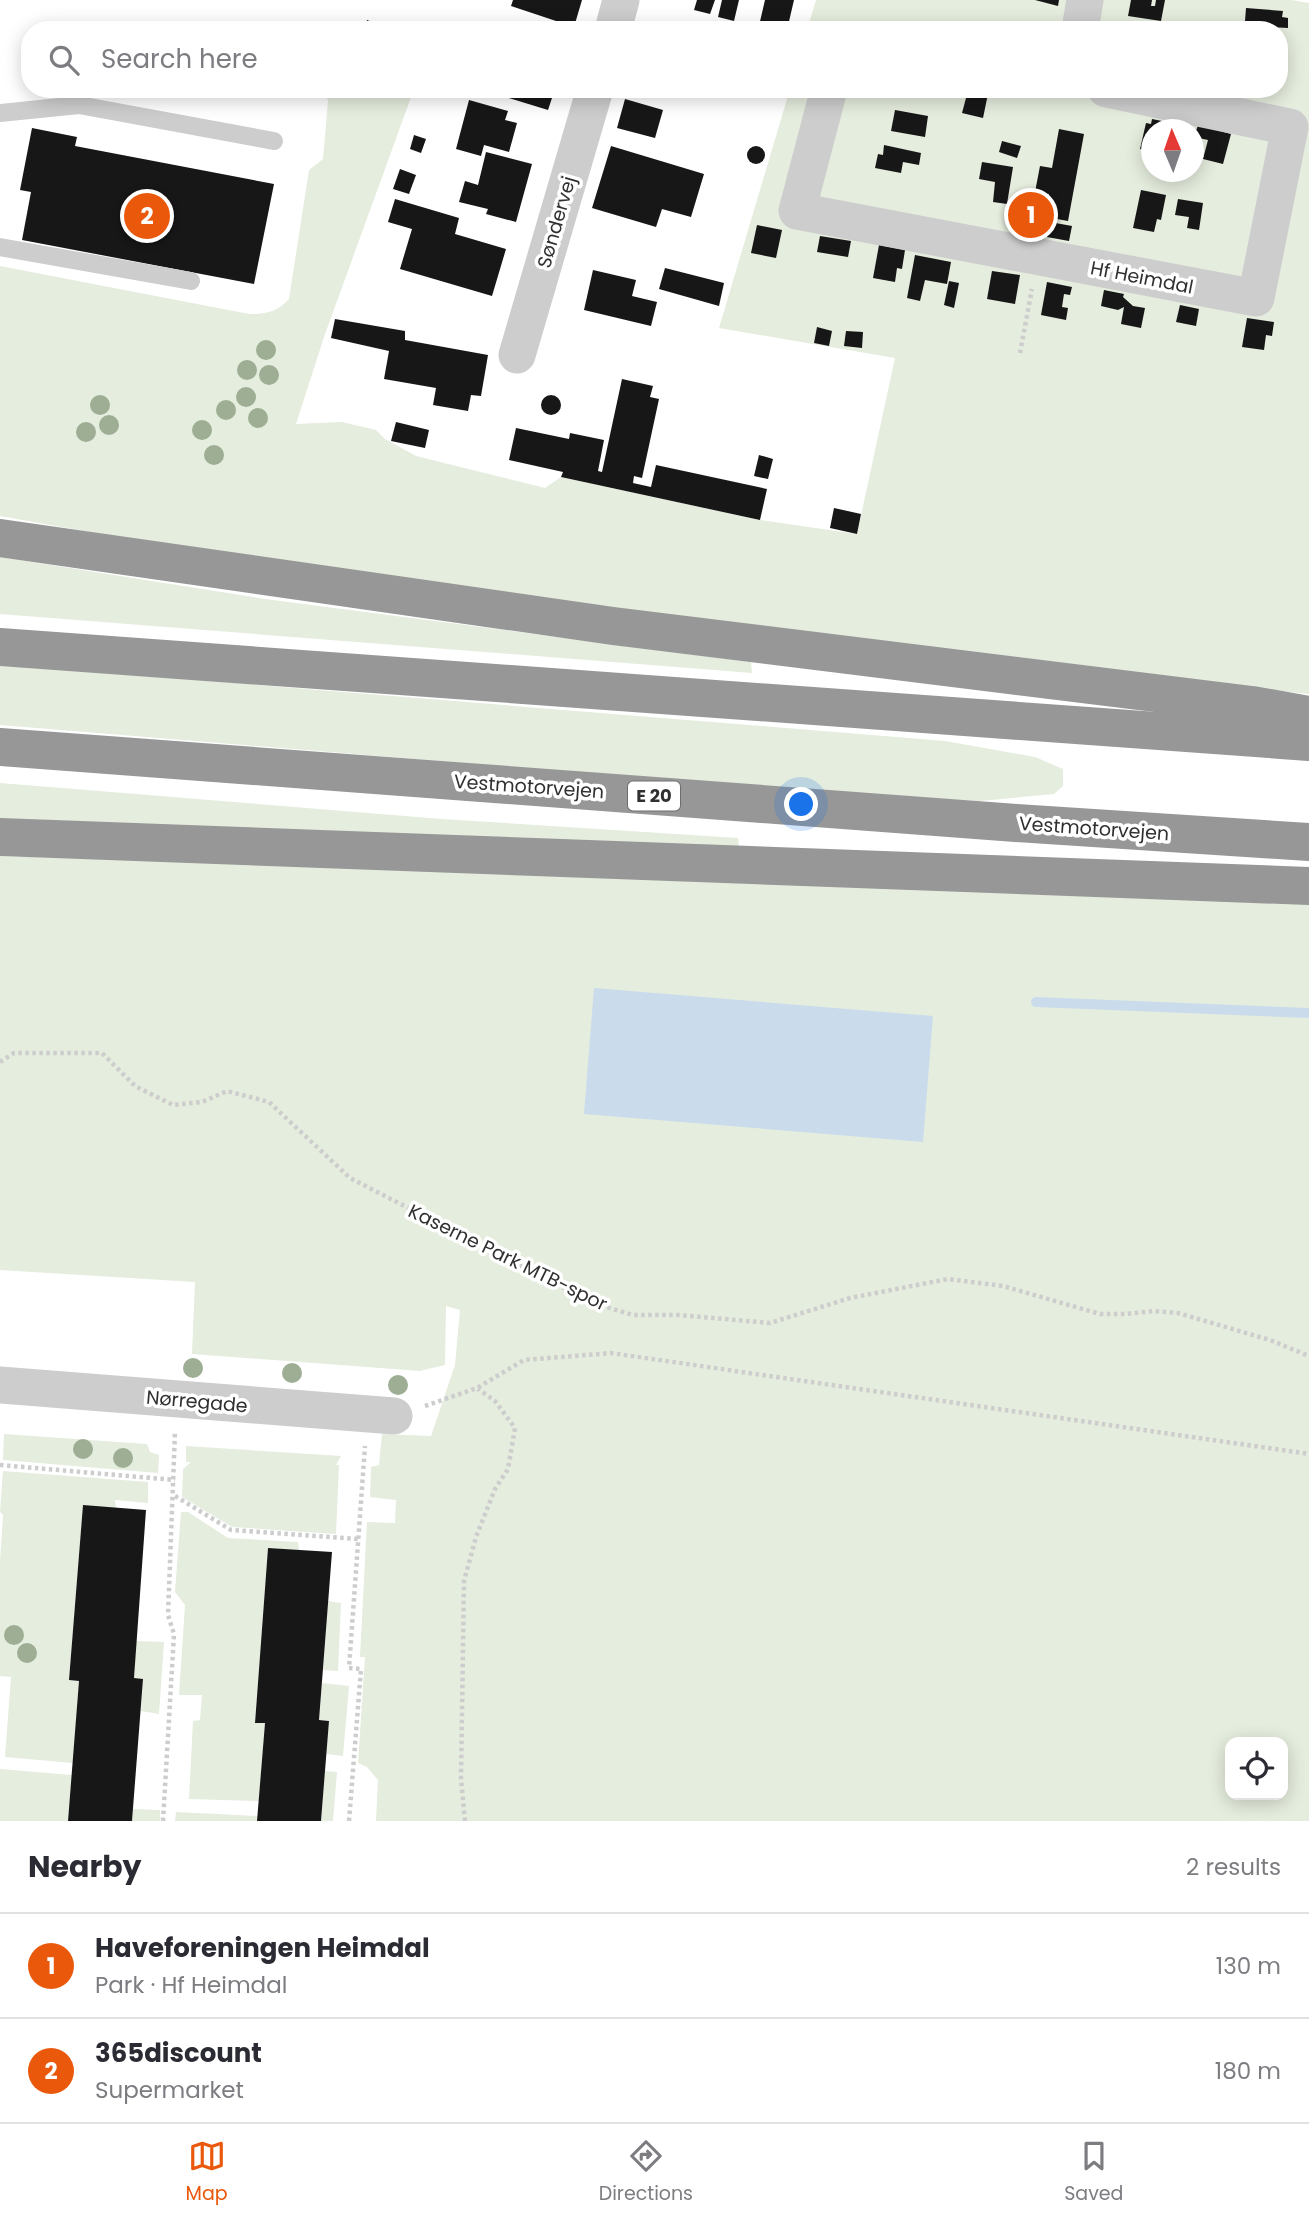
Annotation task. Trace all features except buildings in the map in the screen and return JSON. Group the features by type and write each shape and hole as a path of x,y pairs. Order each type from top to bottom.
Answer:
{"highway":[{"path":"0,538 613,626 1252,705 1309,715"},
{"path":"0,647 1309,742"},
{"name":"Vestmotorvejen","path":"0,747 1016,823 1309,842"},
{"path":"0,837 1309,886"}],"street":[{"path":"615,21 621,0"},
{"path":"1082,21 1085,0"},
{"name":"Søndervej","path":"517,355 592,98"},
{"name":"Hf Heimdal","path":"827,98 797,211 1256,298 1290,127 1150,98"},
{"name":"Nørregade","path":"0,1385 381,1415"}],"lane":[{"path":"0,113 79,104 274,141"},
{"path":"0,247 191,281"}],"path":[{"path":"1020,353 1038,257"},
{"name":"Kaserne Park MTB-spor","path":"0,1062 14,1053 102,1053 135,1086 173,1105 202,1102 227,1091 269,1102 350,1178 593,1303 633,1315 679,1315 770,1323 850,1298 948,1279 1003,1286 1100,1314 1154,1311 1178,1313 1270,1340 1309,1356"},
{"path":"349,1821 361,1669 349,1668 359,1539 381,1415 477,1388 524,1360 611,1353 1309,1454"},
{"path":"465,1821 461,1779 464,1581 476,1537 490,1501 508,1469 515,1428 495,1401 477,1388"},
{"path":"163,1821 174,1634 168,1615 174,1495 175,1399"},
{"path":"0,1465 174,1480"},
{"path":"174,1495 231,1530 359,1539"}],"green space":[{"path":"816,0 1291,0 1309,3 1309,694 966,656 247,560 0,516 0,266 249,314 266,313 276,309 289,299 309,170 323,159 327,98 411,98 324,337 296,424 342,422 376,430 385,439 416,456 545,488 561,477 760,520 857,534 895,358 719,328 787,98 1288,98 1288,21 810,21"},
{"path":"0,557 265,599 751,662 752,673 0,614"},
{"path":"0,664 945,741 1035,757 1063,769 1063,786 1054,794 980,801 856,795 0,725"},
{"path":"0,783 442,819 738,838 739,847 0,827"},
{"path":"0,856 1309,897 1309,1821 376,1821 378,1780 367,1767 358,1763 365,1657 360,1657 367,1522 395,1523 396,1500 370,1497 371,1467 379,1465 382,1434 431,1436 455,1365 460,1310 446,1306 445,1365 420,1371 192,1354 195,1282 0,1270"},
{"path":"4,1434 147,1444 150,1452 159,1455 158,1473 3,1460"},
{"path":"186,1446 341,1456 336,1465 339,1465 336,1534 232,1527 182,1497 183,1469 191,1462 186,1462"},
{"path":"3,1471 148,1482 148,1503 115,1500 116,1508 83,1506 69,1680 79,1681 73,1763 5,1757 11,1677 0,1676 0,1561 3,1515 0,1512"},
{"path":"181,1512 188,1512 228,1538 298,1542 299,1550 268,1548 255,1722 265,1723 259,1801 189,1799 193,1721 200,1720 202,1695 179,1695 185,1605 175,1592"},
{"path":"328,1601 341,1603 338,1671 323,1670"},
{"path":"136,1641 164,1642 159,1714 141,1711 143,1679 134,1678"},
{"path":"322,1683 349,1686 343,1756 326,1754 329,1721 319,1720"},
{"path":"0,1769 72,1775 68,1821 0,1821"},
{"path":"325,1771 337,1772 333,1821 321,1821"},
{"path":"133,1809 160,1810 160,1821 132,1821"},
{"path":"176,1812 258,1816 257,1821 175,1821"}],"water":[{"path":"594,988 933,1016 923,1142 584,1114"}],"waterway":[{"path":"1036,1002 1309,1013"}],"place":[{"name":"Haveforeningen Heimdal","path":"1031,215"},
{"name":"365discount","path":"147,216"}]}
